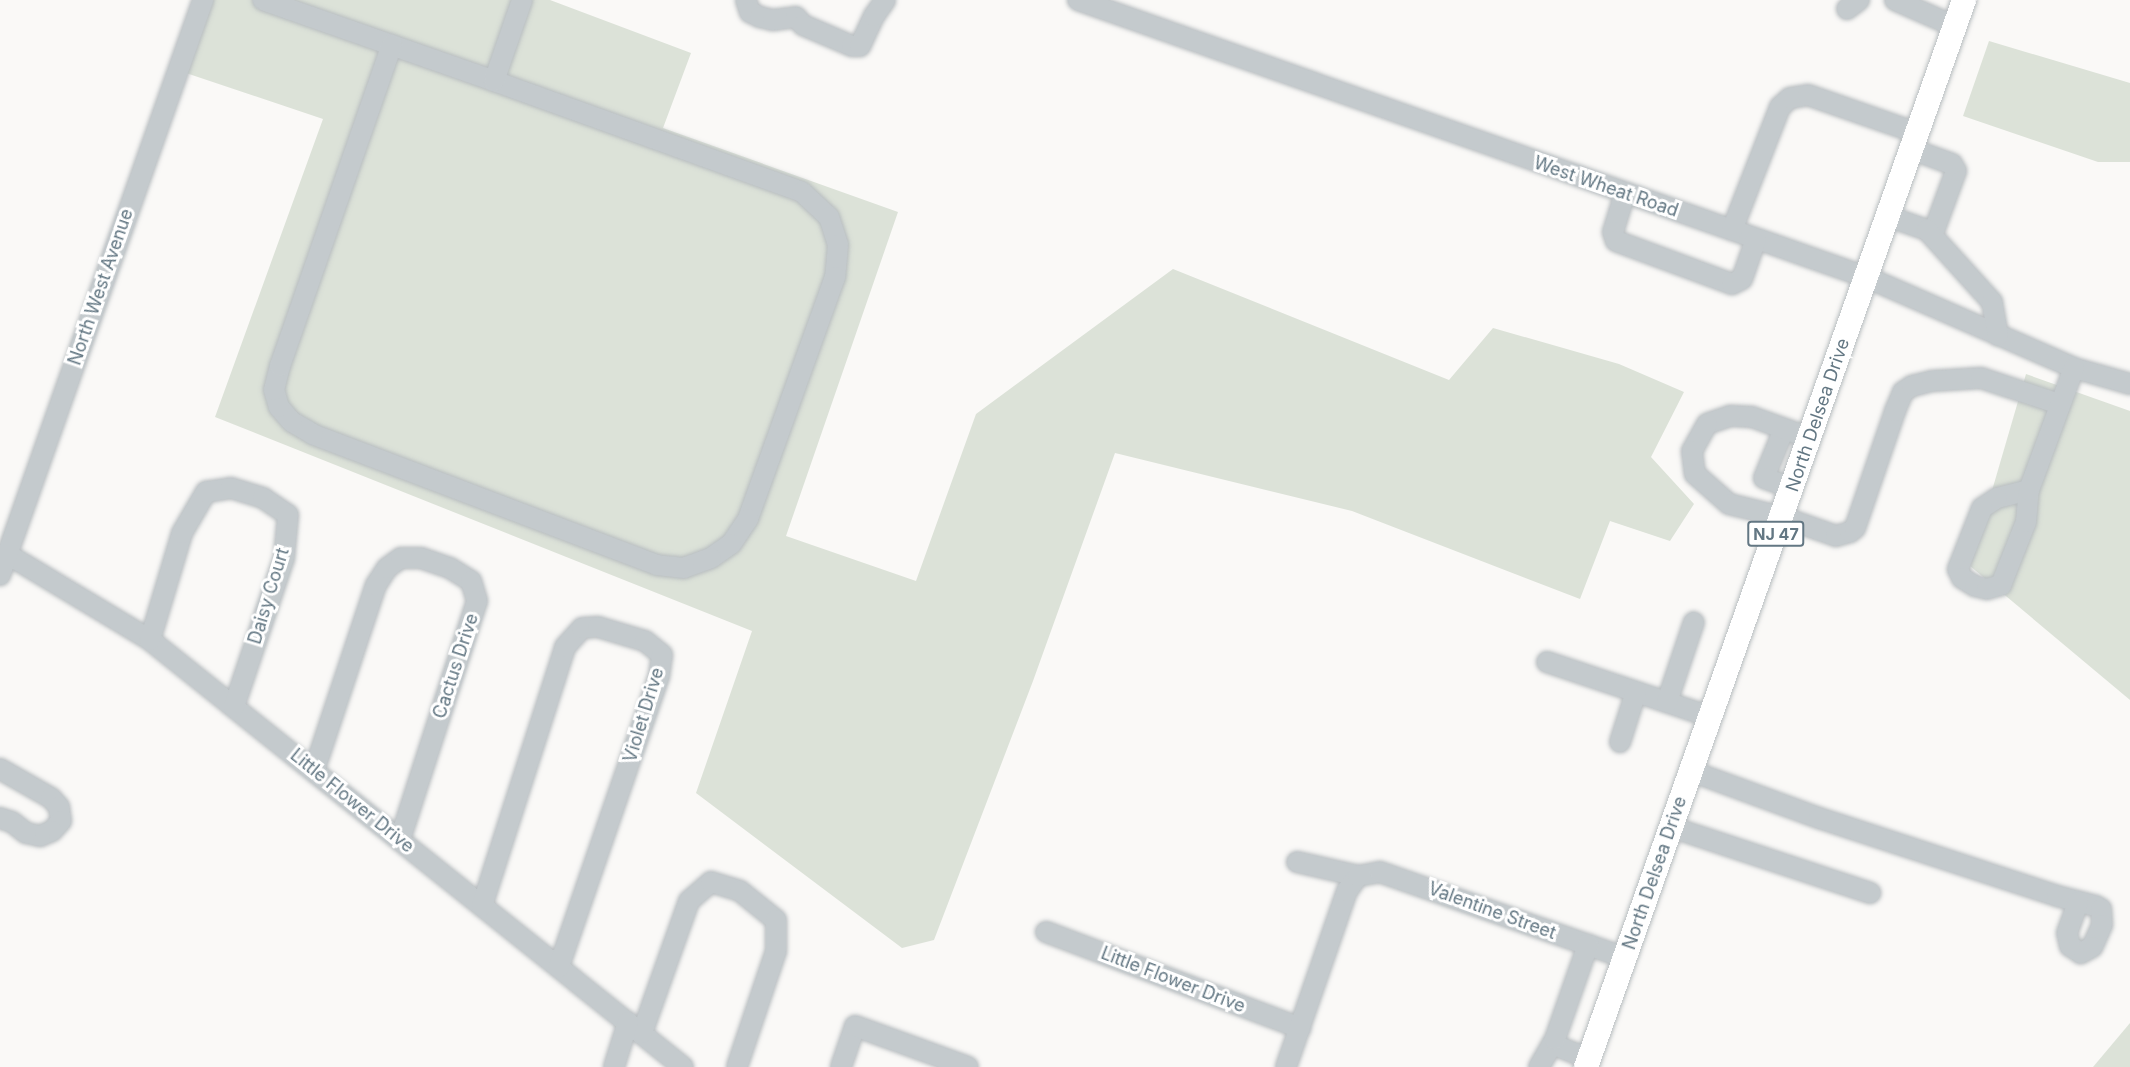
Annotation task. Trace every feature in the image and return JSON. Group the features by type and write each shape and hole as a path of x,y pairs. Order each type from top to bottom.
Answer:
{"main road":[{"name":"North Delsea Drive","path":"1587,1063 1964,0"}],"street":[{"name":"North West Avenue","path":"0,575 203,0"},
{"path":"262,0 392,45 494,81 802,192 830,217 838,245 835,277 748,519 731,544 711,558 684,568 657,565 313,434 292,422 279,407 274,390 280,366 392,45"},
{"path":"494,81 522,0"},
{"path":"746,0 750,12 773,20 799,9 803,25 852,46 861,46 874,16 885,0"},
{"name":"West Wheat Road","path":"1078,0 1866,277 2074,368 2130,384"},
{"path":"1895,0 1954,26"},
{"path":"1732,230 1780,107 1790,98 1808,95 1914,141 1952,164 1956,171 1935,228 1927,230"},
{"path":"1625,193 1613,232 1616,241 1732,284 1742,279 1756,239"},
{"path":"1887,216 1927,230 1992,302 1998,335"},
{"path":"2029,490 1997,498 1982,508 1958,569 1962,578 1975,586 1987,589 2001,585 2026,522 2029,490 2074,368"},
{"path":"1810,438 1752,417 1730,416 1707,424 1692,451 1695,474 1729,504 1782,517 1836,536 1856,528 1895,411 1903,392 1912,386 1932,381 1981,378 2060,404"},
{"path":"1784,429 1764,478 1792,488"},
{"name":"Daisy Court","path":"150,640 182,533 206,492 231,488 263,498 288,515 284,558 234,707"},
{"name":"Little Flower Drive","path":"7,554 150,640 683,1067"},
{"name":"Cactus Drive","path":"314,771 376,585 387,568 401,558 421,558 450,568 471,581 477,601 400,840"},
{"path":"1667,702 1694,622"},
{"name":"Violet Drive","path":"482,906 565,647 582,628 598,627 645,641 662,655 658,676 559,967"},
{"path":"1547,663 1711,717"},
{"path":"1620,742 1636,692"},
{"path":"0,769 51,798 58,807 61,821 52,831 40,836 26,833 12,822 0,818"},
{"path":"1690,771 1819,818 2078,902"},
{"path":"1671,827 1870,893"},
{"name":"Valentine Street","path":"1297,862 1358,876 1380,872 1625,958"},
{"path":"1286,1067 1347,891 1358,876"},
{"path":"614,1067 635,1028 689,901 711,882 740,891 776,920 776,951 736,1067"},
{"name":"Little Flower Drive","path":"1046,932 1300,1028"},
{"path":"1539,1067 1552,1044 1588,945"},
{"path":"840,1067 855,1026 968,1067"},
{"path":"1552,1044 1587,1063"}],"shaded area":[{"path":"203,0 550,0 691,53 663,128 898,212 786,536 916,581 976,414 1173,269 1449,380 1493,328 1619,364 1684,392 1651,457 1694,504 1670,541 1610,521 1580,599 1352,511 1115,453 1033,681 934,940 902,948 696,793 752,631 215,417 323,119 177,70"},
{"path":"1989,41 2130,83 2130,162 2098,162 1963,116"},
{"path":"2026,374 2130,411 2130,700 1970,566"},
{"path":"2130,1023 2130,1067 2093,1067"}]}
